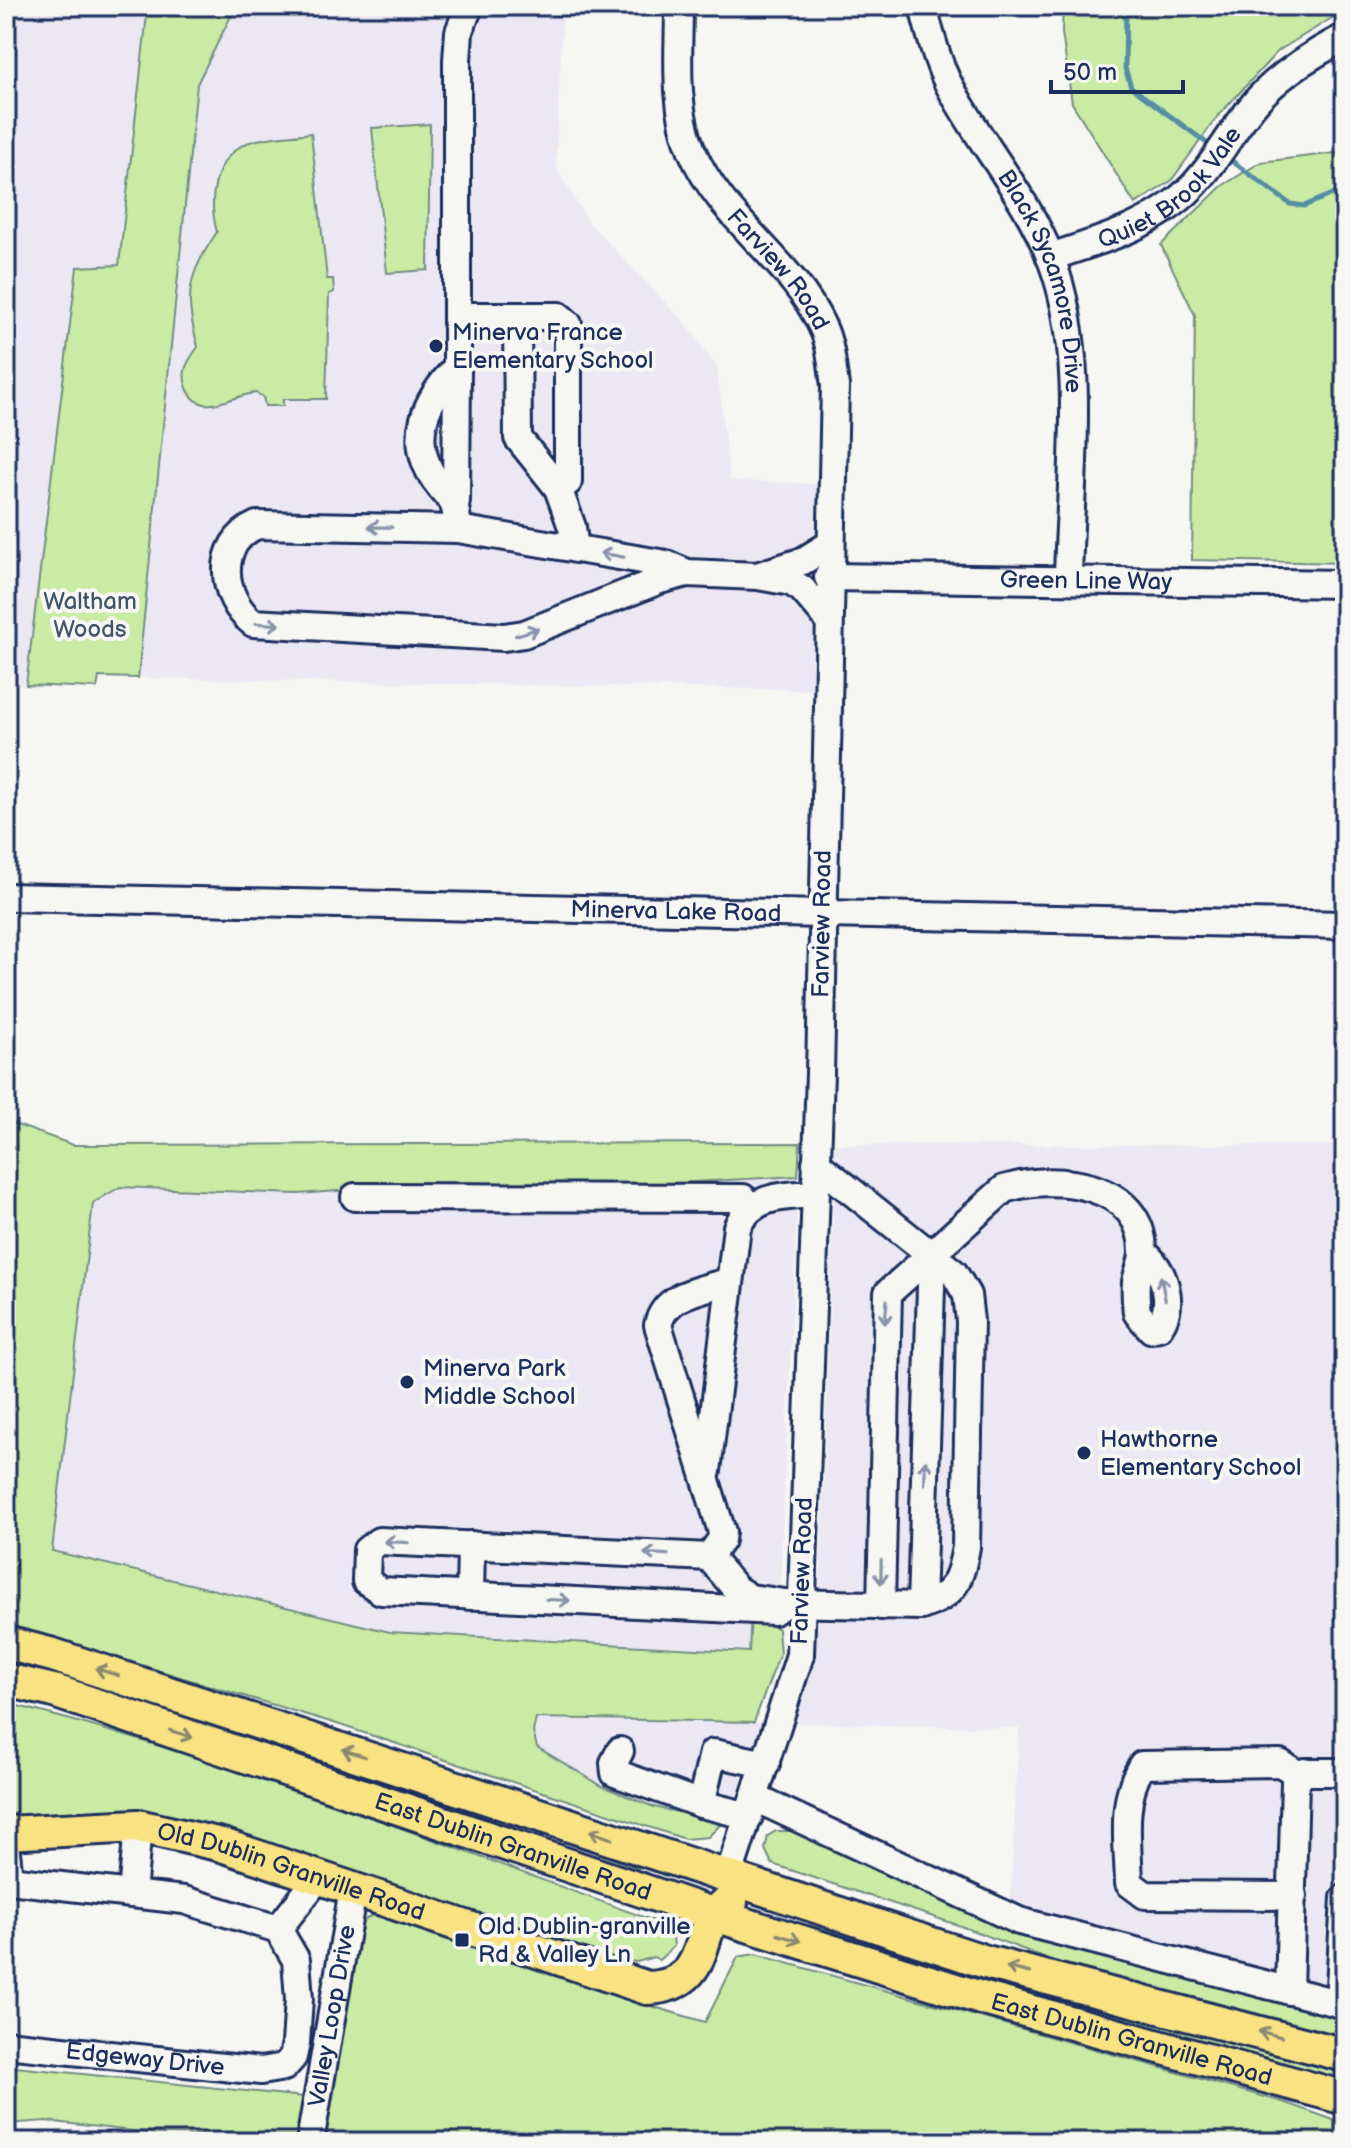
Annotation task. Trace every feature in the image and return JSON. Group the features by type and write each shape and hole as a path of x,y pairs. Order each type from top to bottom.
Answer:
{"main road":[{"name":"East Dublin Granville Road","path":"6,1643 53,1655 958,1953 1345,2055"},
{"name":"East Dublin Granville Road","path":"6,1680 54,1691 715,1915 981,1998 1345,2095"},
{"path":"366,1795 395,1790 702,1890 723,1888 728,1878"},
{"name":"Old Dublin Granville Road","path":"6,1833 138,1826 222,1845 647,1988 664,1987 691,1971 715,1915"},
{"path":"715,1915 721,1906 730,1902 746,1903 916,1955 958,1953"}],"street":[{"path":"458,529 457,60 459,32 469,6"},
{"name":"Farview Road","path":"679,6 679,99 692,152 714,193 794,282 823,328 835,386 815,1194 794,1602 800,1655 728,1878"},
{"name":"Black Sycamore Drive","path":"923,6 947,81 1004,167 1050,257 1067,319 1071,351 1068,578"},
{"name":"Quiet Brook Vale","path":"1050,257 1116,236 1167,207 1191,188 1212,165 1259,98 1295,64 1345,37"},
{"path":"457,316 559,316 568,324 568,482 558,488"},
{"path":"517,316 518,438 558,488 572,527 575,549"},
{"path":"456,501 428,469 422,455 421,438 428,404 457,367"},
{"path":"687,573 666,564 458,529 257,525 240,532 231,546 227,577 230,598 237,611 253,623 504,637 524,634 660,580 687,573 758,576 791,582 802,589 827,618"},
{"path":"758,576 803,561 829,545"},
{"name":"Green Line Way","path":"828,577 1345,584"},
{"name":"Minerva Lake Road","path":"6,897 1345,925"},
{"path":"794,1602 774,1611 372,1588 366,1581 367,1550 379,1541 709,1557 743,1595 794,1602 881,1606 921,1606 941,1600 961,1578 966,1547 970,1321 967,1295 954,1273 816,1163"},
{"path":"881,1606 888,1293 1004,1189 1023,1183 1078,1185 1102,1191 1124,1202 1136,1222 1143,1252"},
{"path":"706,1482 737,1227 751,1207 773,1197 815,1194"},
{"path":"355,1197 743,1198 751,1207"},
{"path":"921,1606 932,1255"},
{"path":"708,1606 709,1557 721,1540 722,1532 658,1325 666,1305 730,1281"},
{"path":"470,1596 471,1545"},
{"path":"620,1751 614,1763 615,1773 701,1804 752,1807 1019,1921 1342,2005 1345,1898"},
{"path":"701,1804 713,1753 766,1764"},
{"path":"1293,1896 1145,1895 1136,1891 1129,1883 1127,1803 1130,1784 1142,1765 1280,1763 1301,1776"},
{"path":"1289,1991 1295,1781 1305,1772 1345,1772"},
{"path":"132,1894 138,1826"},
{"path":"6,1852 7,1881 184,1900 278,1929 318,1878"},
{"name":"Valley Loop Drive","path":"310,2142 353,1890"},
{"name":"Edgeway Drive","path":"6,2044 261,2071 284,2067 293,2057 299,1999 296,1960 278,1929"}],"shaded area":[{"path":"6,6 148,6 119,266 77,268 26,685 6,686"},
{"name":"Minerva France Elementary School","path":"236,6 563,6 556,167 589,223 687,325 717,367 730,481 819,484 817,690 138,678 197,84"},
{"name":"Minerva Park Middle School","path":"49,1136 73,1145 800,1143 778,1629 780,1653 754,1722 779,1723 746,1828 654,1807 602,1786 537,1747 533,1733 535,1718 6,1625"},
{"name":"Hawthorne Elementary School","path":"835,1145 1345,1145 1345,2016 1009,1927 1019,1728 795,1723 819,1622"}],"green space":[{"name":"Waltham Woods","path":"148,6 236,6 197,84 138,678 99,677 97,688 26,685 77,267 119,265"},
{"path":"1063,6 1345,6 1345,10 1278,51 1218,116 1171,181 1135,204 1072,103 1062,33"},
{"path":"430,124 428,270 387,273 372,128"},
{"path":"311,133 327,279 333,279 334,292 329,294 326,399 283,399 283,406 265,406 263,397 256,393 218,403 200,403 187,388 184,376 188,362 198,347 191,313 191,287 199,262 217,232 213,207 220,170 236,150 247,143"},
{"path":"1345,152 1345,563 1192,560 1195,315 1161,245 1222,186 1261,162"},
{"path":"6,1121 73,1145 800,1143 798,1176 623,1186 458,1182 298,1194 120,1187 93,1203 52,1551 390,1632 749,1652 751,1612 778,1629 780,1653 754,1722 536,1718 533,1732 537,1747 602,1786 654,1807 723,1822 708,1837 685,1839 334,1723 6,1625"},
{"path":"85,1683 202,1712 641,1860 638,1868 529,1829 371,1786 84,1686"},
{"path":"6,1703 173,1750 419,1835 663,1924 673,1935 674,1946 659,1960 654,1957 637,1962 620,1960 484,1914 427,1901 224,1838 6,1824"},
{"path":"776,1831 798,1831 980,1915 1345,2016 1345,2046 1095,1976 955,1924 772,1864 765,1849 768,1836"},
{"path":"382,1914 590,1988 705,2022 738,1957 755,1954 1283,2102 1345,2124 1345,2142 321,2142 358,1928 368,1917"},
{"path":"809,1925 890,1951 1345,2074 1345,2087 807,1932"},
{"path":"6,2066 304,2097 298,2136 159,2134 46,2121 6,2124"}],"waterway":[{"path":"1126,6 1125,68 1131,87 1208,144"},
{"path":"1232,161 1290,204 1304,206 1345,189"}],"place":[{"name":"Minerva France Elementary School","path":"436,346"},
{"name":"Minerva Park Middle School","path":"407,1382"},
{"name":"Hawthorne Elementary School","path":"1084,1453"},
{"name":"Old Dublin-granville Rd & Valley Ln","path":"462,1940"}]}
